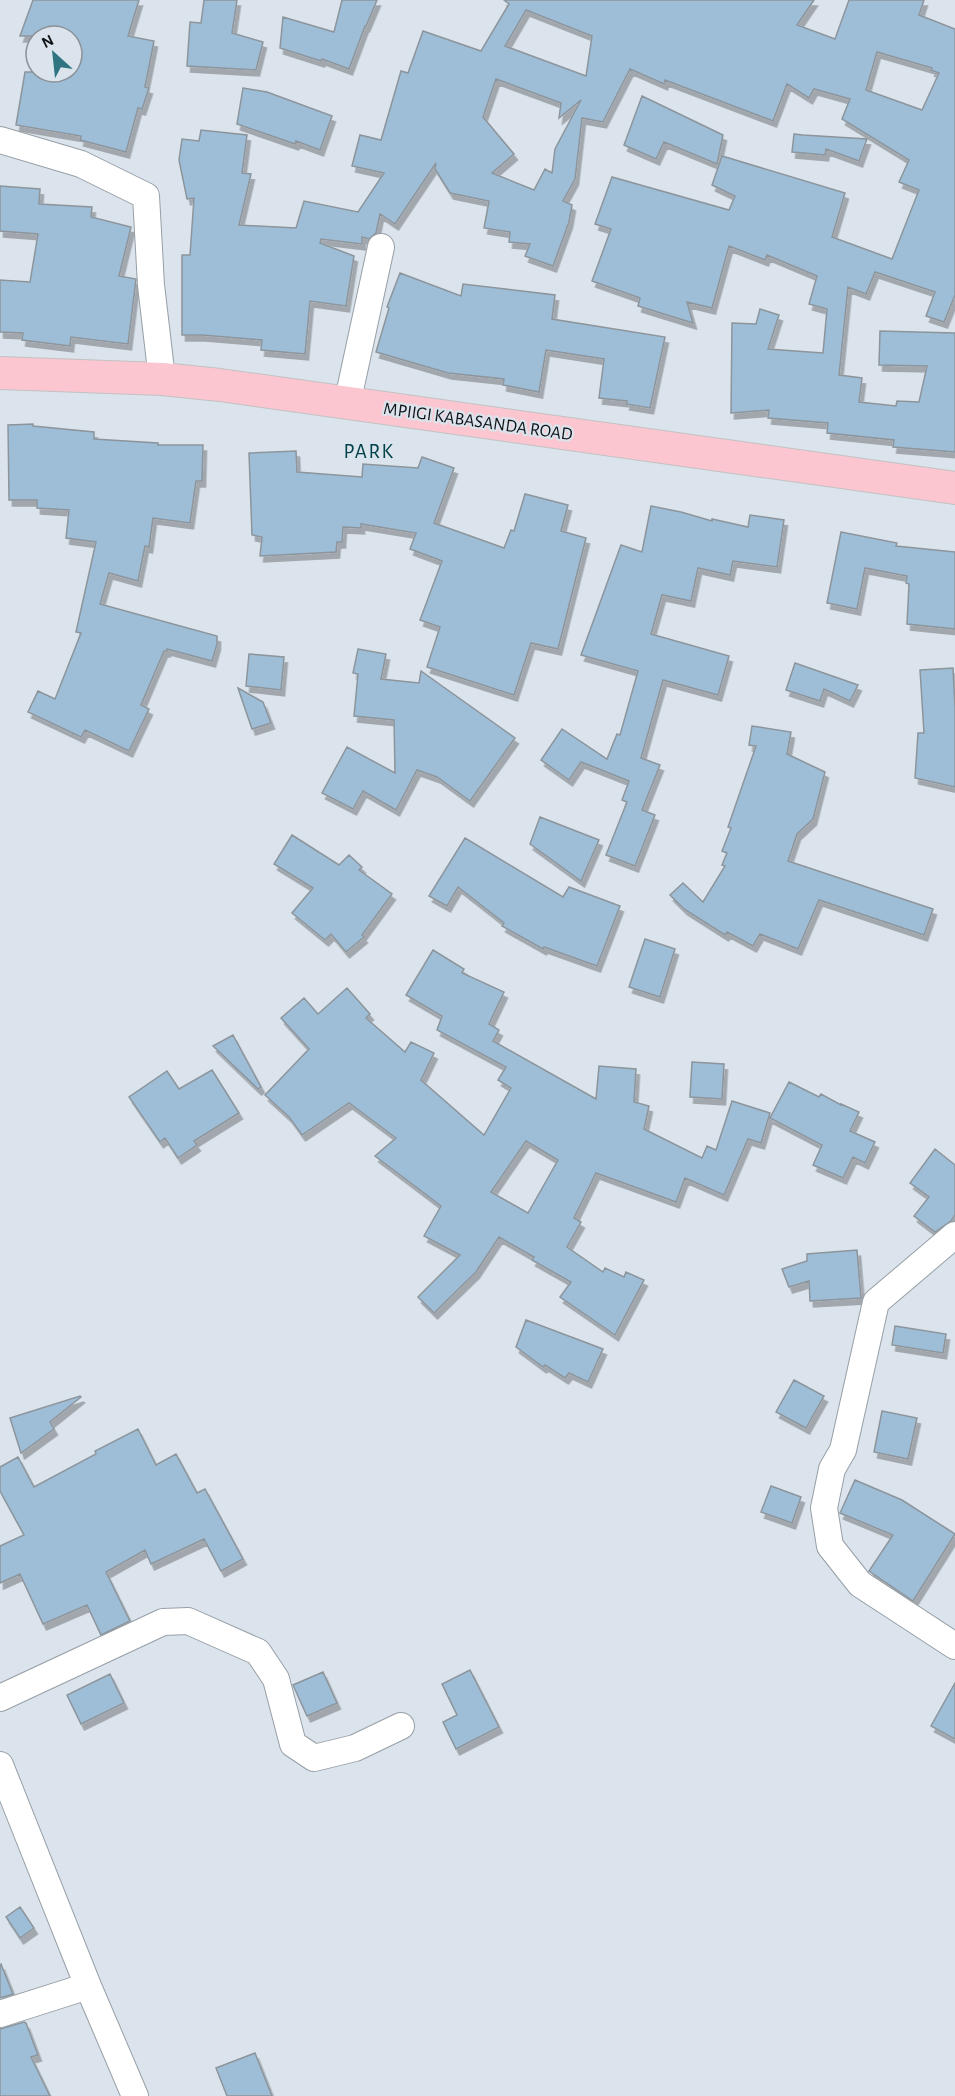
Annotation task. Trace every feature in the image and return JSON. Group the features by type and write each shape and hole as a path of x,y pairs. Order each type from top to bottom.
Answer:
{"main road":[{"name":"MPIIGI KABASANDA ROAD","path":"0,373 162,379 220,385 955,489"}],"street":[{"path":"0,140 81,164 146,196 151,285 162,379"},
{"path":"347,404 381,247"},
{"path":"955,1235 876,1302 843,1450 832,1469 824,1508 830,1546 860,1584 955,1646"},
{"path":"0,1698 163,1622 188,1621 258,1652 276,1679 293,1744 314,1758 355,1748 400,1726"},
{"path":"0,1765 88,1986 135,2096"},
{"path":"0,2014 88,1986"}],"building":[{"path":"33,0 139,0 128,36 154,41 145,87 149,88 142,109 138,108 126,152 80,140 81,136 16,125 24,78 24,84 84,84 84,24 24,24"},
{"path":"204,0 237,0 232,33 263,42 256,70 187,66 190,22 201,23"},
{"path":"342,0 377,0 349,69 280,48 283,17 334,32"},
{"path":"504,0 814,0 797,25 835,39 849,0 924,0 919,15 955,29 955,295 944,322 926,316 935,292 875,272 866,294 848,287 839,375 862,378 859,402 896,406 897,401 919,402 927,366 879,365 880,331 955,333 955,452 893,447 894,440 827,433 828,423 768,418 769,410 731,413 732,323 756,324 760,309 779,315 768,349 823,353 827,309 809,304 817,276 767,255 765,260 729,246 712,308 687,302 693,323 638,306 640,298 592,281 611,229 595,224 612,177 729,210 735,196 712,185 722,156 845,193 832,237 892,259 919,190 899,182 909,160 842,119 850,99 814,89 809,98 787,84 773,121 665,80 664,84 630,69 603,122 582,118 575,179 563,201 572,205 569,222 553,266 525,256 530,244 509,242 510,232 484,228 489,201 450,193 435,169 436,163 395,224 380,214 376,233 369,239 362,237 362,244 321,239 320,243 354,256 346,306 310,301 305,354 261,350 262,340 182,335 182,255 190,255 194,198 187,199 179,160 182,139 199,141 201,130 247,135 242,173 251,174 239,225 296,228 304,201 358,212 384,173 352,166 360,135 381,140 401,71 408,73 423,31 481,51 509,4","holes":["526,10 592,36 586,76 505,46","877,52 932,68 931,70 939,73 922,110 866,90","496,79 561,103 559,118 581,100 555,149 552,173 545,169 534,190 492,173 514,154 483,117"]},
{"path":"243,88 267,92 332,116 320,150 237,124"},
{"path":"642,96 723,135 717,164 664,142 656,159 624,145"},
{"path":"794,134 867,139 859,161 826,149 825,155 792,152"},
{"path":"0,186 40,189 39,204 92,207 91,217 131,227 119,276 136,279 128,344 71,337 70,346 22,340 23,333 0,332 0,280 30,282 38,234 0,231"},
{"path":"400,273 461,296 463,284 555,295 552,319 665,337 650,408 626,404 627,401 599,398 604,359 546,350 539,392 503,385 504,379 448,373 376,352 389,308 387,307"},
{"path":"33,424 33,426 94,432 94,439 158,443 158,445 203,445 202,481 196,481 190,523 153,518 149,547 145,546 138,581 109,573 100,604 217,636 212,661 167,649 164,651 141,705 149,709 129,751 85,730 81,737 28,712 38,691 55,699 81,633 76,632 96,542 66,538 69,510 37,508 37,500 9,500 8,425"},
{"path":"296,451 297,472 362,477 363,464 418,468 422,457 454,468 434,523 504,548 511,530 514,531 525,494 568,505 561,531 586,538 558,649 531,643 514,695 427,667 440,627 420,620 442,561 410,549 416,533 361,524 361,528 343,527 342,542 337,542 336,552 260,556 262,537 252,535 249,453"},
{"path":"651,506 748,527 750,515 784,520 777,567 733,561 730,575 698,568 691,601 662,595 651,634 729,656 718,695 663,680 641,758 660,765 642,810 655,815 635,866 606,855 627,802 622,800 629,781 581,762 569,780 541,760 562,729 607,759 617,734 620,735 638,671 581,655 621,545 642,552"},
{"path":"841,532 897,543 896,546 955,552 955,629 907,624 909,584 906,583 907,576 865,568 857,609 827,603"},
{"path":"358,649 386,654 381,679 419,683 421,671 515,738 470,801 437,777 417,770 396,810 363,791 353,809 322,793 347,747 395,773 394,720 354,716 358,674 353,673"},
{"path":"249,654 284,657 281,690 246,686"},
{"path":"795,663 858,685 850,701 824,689 820,701 786,690"},
{"path":"953,668 955,787 915,778 918,733 924,733 920,670"},
{"path":"238,688 263,702 271,723 252,729"},
{"path":"752,726 791,732 787,754 825,772 813,819 797,834 788,861 933,909 924,935 819,900 798,949 760,934 753,946 727,932 725,935 684,909 670,895 683,883 703,902 725,866 722,865 727,853 722,851 731,828 728,827 756,746 749,745"},
{"path":"540,817 599,840 581,881 530,844"},
{"path":"292,835 339,865 349,855 362,867 359,870 392,894 362,935 364,937 346,952 331,934 325,940 292,913 313,888 274,864"},
{"path":"465,838 563,897 569,887 620,906 597,966 544,947 543,949 502,926 504,923 458,887 447,906 429,896"},
{"path":"645,939 675,949 660,997 629,987"},
{"path":"433,950 464,969 462,973 504,992 489,1024 499,1030 493,1041 596,1099 599,1066 636,1069 634,1102 649,1106 644,1129 702,1158 707,1146 716,1150 732,1101 770,1113 761,1143 748,1139 724,1195 685,1178 676,1202 596,1173 574,1218 581,1222 567,1247 603,1272 605,1268 624,1277 626,1272 644,1280 615,1335 560,1297 571,1282 532,1260 534,1257 499,1237 476,1272 434,1313 418,1297 460,1255 424,1236 441,1206 375,1156 396,1138 349,1103 302,1135 289,1117 265,1095 309,1049 281,1018 304,998 318,1014 347,988 370,1014 366,1018 405,1052 411,1042 434,1053 421,1080 484,1135 511,1088 498,1080 506,1067 437,1030 442,1016 406,995","holes":["526,1141 558,1160 528,1213 491,1192"]},
{"path":"233,1035 261,1087 258,1089 213,1046"},
{"path":"692,1062 724,1064 722,1099 690,1097"},
{"path":"212,1070 239,1113 194,1141 197,1145 178,1158 165,1138 160,1142 129,1097 167,1071 179,1089"},
{"path":"789,1082 819,1097 821,1094 859,1112 850,1131 875,1142 865,1163 853,1157 843,1178 813,1165 822,1145 770,1118"},
{"path":"935,1149 955,1165 955,1215 951,1221 935,1232 914,1216 929,1197 910,1183"},
{"path":"857,1250 861,1298 810,1301 809,1281 789,1287 782,1269 807,1261 807,1254"},
{"path":"526,1320 603,1349 588,1382 569,1373 565,1378 545,1365 543,1367 516,1347"},
{"path":"895,1326 946,1334 943,1353 892,1345"},
{"path":"794,1380 824,1396 806,1428 776,1412"},
{"path":"80,1396 50,1422 54,1429 21,1453 10,1418"},
{"path":"882,1411 917,1418 908,1459 874,1452"},
{"path":"138,1429 156,1465 176,1454 197,1493 205,1489 243,1559 221,1571 204,1539 151,1564 145,1550 106,1572 130,1621 101,1635 87,1605 43,1624 20,1574 0,1583 0,1546 24,1535 0,1491 0,1467 18,1457 34,1487"},
{"path":"855,1480 902,1500 955,1534 913,1601 869,1571 893,1535 840,1513"},
{"path":"771,1486 801,1497 792,1523 761,1512"},
{"path":"470,1670 499,1727 456,1749 443,1722 457,1715 442,1684"},
{"path":"323,1672 337,1703 307,1716 293,1685"},
{"path":"110,1674 124,1703 81,1724 67,1695"},
{"path":"955,1683 955,1739 931,1726"},
{"path":"20,1907 34,1928 20,1938 6,1917"},
{"path":"0,1965 13,1994 0,1998"},
{"path":"24,2022 38,2055 31,2057 50,2096 0,2096 0,2029"},
{"path":"255,2053 272,2096 227,2096 216,2068"}],"district":[{"name":"PARK","path":"369,451"}]}
